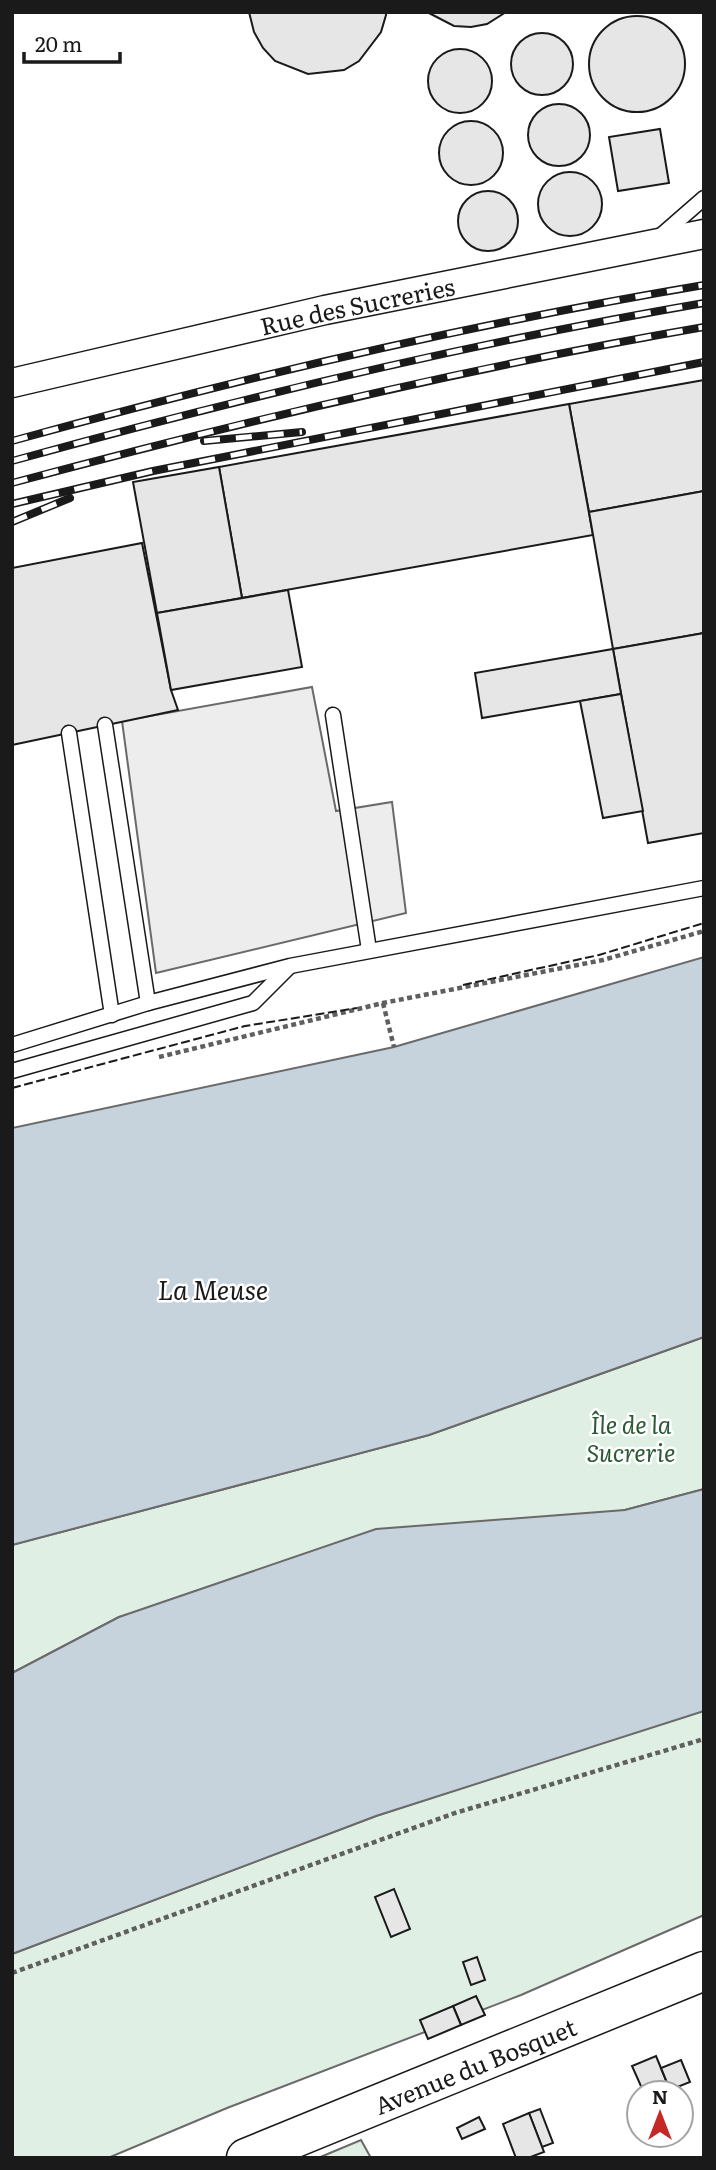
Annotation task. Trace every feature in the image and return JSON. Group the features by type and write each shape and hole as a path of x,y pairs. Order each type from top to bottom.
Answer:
{"main road":[{"name":"Avenue du Bosquet","path":"246,2158 704,1971"}],"street":[{"name":"Rue des Sucreries","path":"12,383 325,310 704,234"}],"lane":[{"path":"650,244 704,198"},
{"path":"332,715 369,950"},
{"path":"105,725 148,1003"},
{"path":"69,733 112,1015"},
{"path":"12,1045 148,1003 290,966 704,888"},
{"path":"12,1071 253,1003 290,966"}],"path":[{"path":"158,1057 383,1003 603,960 704,931"},
{"path":"383,1003 394,1047"},
{"path":"12,1973 455,1813 704,1739"}],"green space":[{"name":"Île de la Sucrerie","path":"704,1337 704,1489 625,1510 119,1617 12,1673 12,1545 429,1435"},
{"path":"704,1709 704,1915 521,1995 227,2108 108,2158 12,2158 12,1954 376,1816"},
{"path":"361,2140 371,2158 318,2158"}],"shaded area":[{"path":"312,687 336,811 392,802 406,913 156,973 122,721"}],"water":[{"name":"La Meuse","path":"704,957 704,1337 429,1435 12,1545 12,1128 394,1047"},
{"path":"704,1489 704,1711 376,1816 12,1954 12,1673 119,1617 376,1529 625,1510"}],"building":[{"path":"249,12 386,12 386,15 381,32 359,61 344,70 308,74 275,61 254,32"},
{"path":"427,12 506,12 487,24 471,27 454,26"},
{"path":"637,16 655,20 671,30 681,46 685,64 681,82 671,98 655,108 637,112 619,108 603,98 593,82 589,64 593,46 603,30 619,20"},
{"path":"542,33 564,42 573,64 564,86 542,95 520,86 511,64 520,42"},
{"path":"454,49 466,49 483,58 490,69 490,93 483,104 466,113 454,113 442,108 433,99 428,87 428,75 433,63 442,54"},
{"path":"559,104 581,113 590,135 581,157 559,166 537,157 528,135 537,113"},
{"path":"471,121 489,127 497,135 503,153 497,171 489,179 471,185 453,179 445,171 439,153 445,135 453,127"},
{"path":"660,129 669,183 618,191 609,137"},
{"path":"570,172 588,178 596,186 602,204 596,222 588,230 570,236 552,230 544,222 538,204 544,186 552,178"},
{"path":"482,191 494,191 513,204 518,221 516,233 505,246 494,251 482,251 463,238 458,227 458,215 471,196"},
{"path":"704,380 704,491 589,512 569,404"},
{"path":"569,404 593,535 242,598 219,467"},
{"path":"219,467 242,598 157,613 133,482"},
{"path":"704,491 704,633 613,649 589,512"},
{"path":"142,543 171,690 178,710 12,745 12,568"},
{"path":"288,590 302,667 171,690 157,613"},
{"path":"704,633 704,833 648,843 613,649"},
{"path":"613,649 621,694 482,718 475,673"},
{"path":"621,694 643,811 603,818 580,701"},
{"path":"394,1889 410,1929 391,1937 375,1897"},
{"path":"477,1957 485,1980 471,1985 463,1962"},
{"path":"476,1996 485,2015 461,2025 453,2006"},
{"path":"453,2006 461,2025 428,2039 420,2020"},
{"path":"656,2056 665,2079 638,2079 632,2066"},
{"path":"681,2060 689,2079 666,2079 661,2068"},
{"path":"540,2109 553,2143 542,2147 529,2113"},
{"path":"529,2113 544,2152 528,2158 516,2158 503,2124"},
{"path":"479,2117 485,2129 462,2139 457,2128"}],"railway":[{"path":"12,441 356,354 530,317 704,285"},
{"path":"12,461 356,373 704,303"},
{"path":"12,483 356,397 704,327"},
{"path":"12,504 153,471 704,362"},
{"path":"204,441 302,432"},
{"path":"12,522 70,498"}],"fence":[{"path":"463,985 599,955 704,923"},
{"path":"12,1088 245,1026 357,1008"}]}
